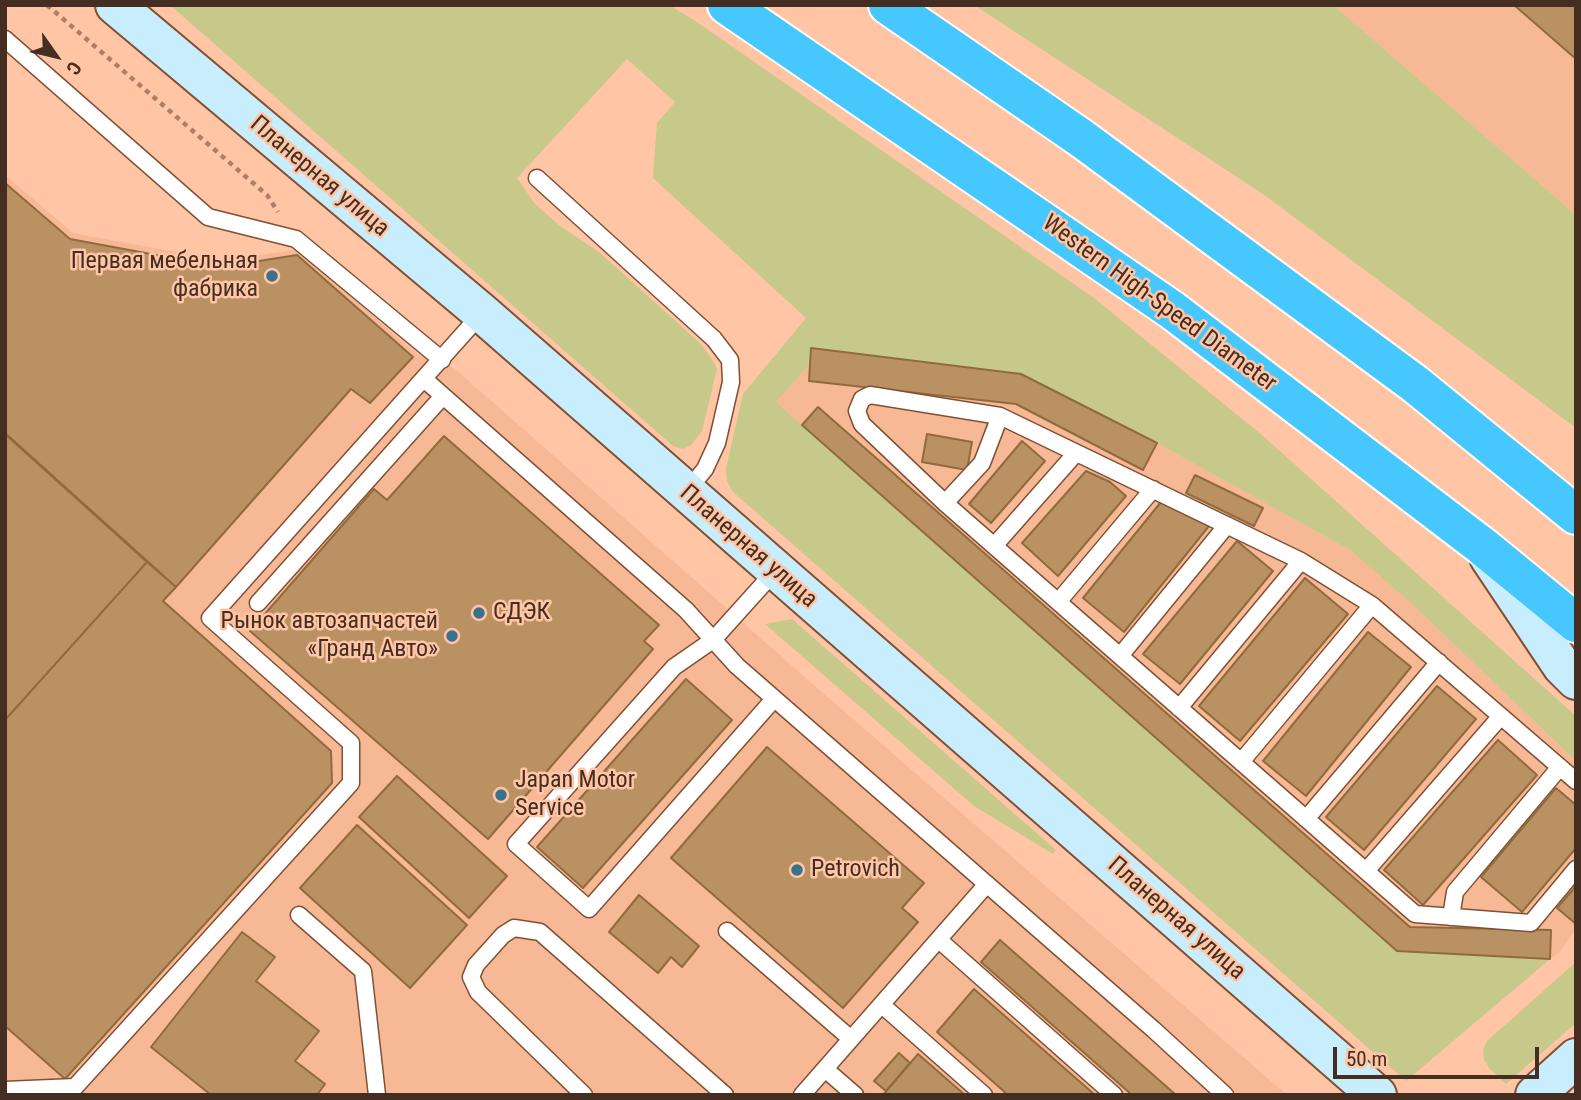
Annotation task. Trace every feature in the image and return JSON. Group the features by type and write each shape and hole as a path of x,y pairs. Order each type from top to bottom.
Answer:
{"highway":[{"name":"Western High-Speed Diameter","path":"727,5 1152,295 1482,546 1576,623"},
{"path":"888,5 1081,138 1404,376 1576,515"}],"main road":[{"name":"Планерная улица","path":"115,5 482,313 1377,1095"},
{"path":"1482,546 1562,667 1576,680"},
{"path":"1535,1095 1576,1058"}],"lane":[{"path":"5,39 208,217 296,239 442,360"},
{"path":"537,178 714,339 730,360 731,382 717,443 705,469 686,492"},
{"path":"5,1090 75,1087 351,783 351,743 210,618 482,313"},
{"path":"424,379 686,610 737,666 1225,1095"},
{"path":"258,603 443,396"},
{"path":"1576,781 1372,606 1301,561 1000,416 870,396 862,399 857,411 862,424 945,503 1415,914 1531,923 1576,869"},
{"path":"945,503 982,463 1000,416"},
{"path":"994,546 1076,453"},
{"path":"1058,602 1153,489"},
{"path":"1120,656 1227,525"},
{"path":"1179,708 1301,561"},
{"path":"774,699 589,909 516,844 674,667 713,640 776,570"},
{"path":"1241,762 1372,606"},
{"path":"1306,819 1439,662"},
{"path":"1366,871 1501,716"},
{"path":"1451,917 1455,892 1560,767"},
{"path":"802,1095 987,884"},
{"path":"299,915 363,971 377,1095"},
{"path":"584,1095 478,992 471,977 476,965 503,935 514,928 540,932 725,1095"},
{"path":"727,930 852,1039"},
{"path":"939,940 1114,1095"},
{"path":"882,1004 984,1095"},
{"path":"825,1069 855,1095"}],"path":[{"path":"47,5 267,195 296,239"}],"shaded area":[{"path":"1333,5 1576,5 1576,215"},
{"path":"5,175 73,233 219,260 297,250 418,355 454,368 816,687 1287,1095 5,1095"},
{"path":"811,348 1021,374 1157,443 1350,550 1411,603 1576,761 1576,929 1558,954 1550,959 1397,951 776,402 809,365"}],"green space":[{"path":"170,5 669,5 694,20 1094,298 1263,436 1576,716 1576,761 1411,603 1350,550 1157,443 1021,374 811,348 809,365 776,402 1397,951 1550,959 1406,1081 733,492 727,481 726,468 743,394 806,318 653,178 657,123 675,102 627,59 517,178 535,204 559,225 599,252 701,344 712,359 717,369 702,431 691,445 683,449 673,446"},
{"path":"974,5 1333,5 1576,215 1576,428 1263,194"},
{"path":"792,619 1056,850 1053,854 974,806 765,624"},
{"path":"1576,962 1576,1023 1506,1084 1489,1068 1484,1059 1483,1050 1487,1041"}],"building":[{"path":"1514,5 1576,5 1576,59"},
{"path":"5,183 70,239 221,267 297,255 413,357 370,403 351,389 176,587 5,433"},
{"path":"811,348 1021,374 1157,443 1143,470 1016,404 809,381"},
{"path":"818,407 1410,927 1551,930 1550,959 1397,951 802,425"},
{"path":"5,434 147,562 5,720"},
{"path":"927,434 972,442 967,470 922,462"},
{"name":"Рынок автозапчастей «Гранд Авто»","path":"444,436 659,625 644,641 653,649 488,839 250,631 374,489 387,500"},
{"path":"1022,441 1045,461 991,523 969,504"},
{"path":"1086,471 1110,482 1126,496 1058,576 1022,543"},
{"path":"1195,475 1263,508 1254,526 1186,493"},
{"path":"1161,502 1209,526 1124,632 1083,598"},
{"path":"1237,541 1273,571 1180,684 1143,654"},
{"path":"147,562 176,587 163,601 331,751 332,783 65,1079 5,1026 5,720"},
{"path":"1305,578 1348,614 1240,741 1199,706"},
{"path":"1368,632 1411,667 1306,796 1263,761"},
{"path":"686,679 732,720 583,888 537,847"},
{"path":"1437,686 1476,719 1364,850 1326,817"},
{"path":"1498,740 1537,775 1423,905 1384,870"},
{"name":"Petrovich","path":"767,747 924,883 902,908 918,922 843,1008 671,858"},
{"path":"397,776 507,876 469,918 359,817"},
{"path":"1556,788 1576,805 1576,848 1522,912 1481,877"},
{"path":"357,825 467,925 410,988 300,888"},
{"path":"1576,886 1576,924 1557,908"},
{"path":"639,895 699,946 682,967 671,957 658,973 609,932"},
{"path":"242,932 275,957 256,981 319,1031 295,1061 325,1084 317,1095 211,1095 151,1047"},
{"path":"1000,940 1176,1095 1132,1095 981,962"},
{"path":"974,989 1095,1095 1008,1095 937,1032"},
{"path":"899,1053 910,1063 886,1091 874,1081"},
{"path":"918,1054 965,1095 883,1095"}],"place":[{"name":"Первая мебельная фабрика","path":"272,276"},
{"name":"СДЭК","path":"479,613"},
{"name":"Рынок автозапчастей «Гранд Авто»","path":"452,636"},
{"name":"Japan Motor Service","path":"501,795"},
{"name":"Petrovich","path":"797,870"}]}
